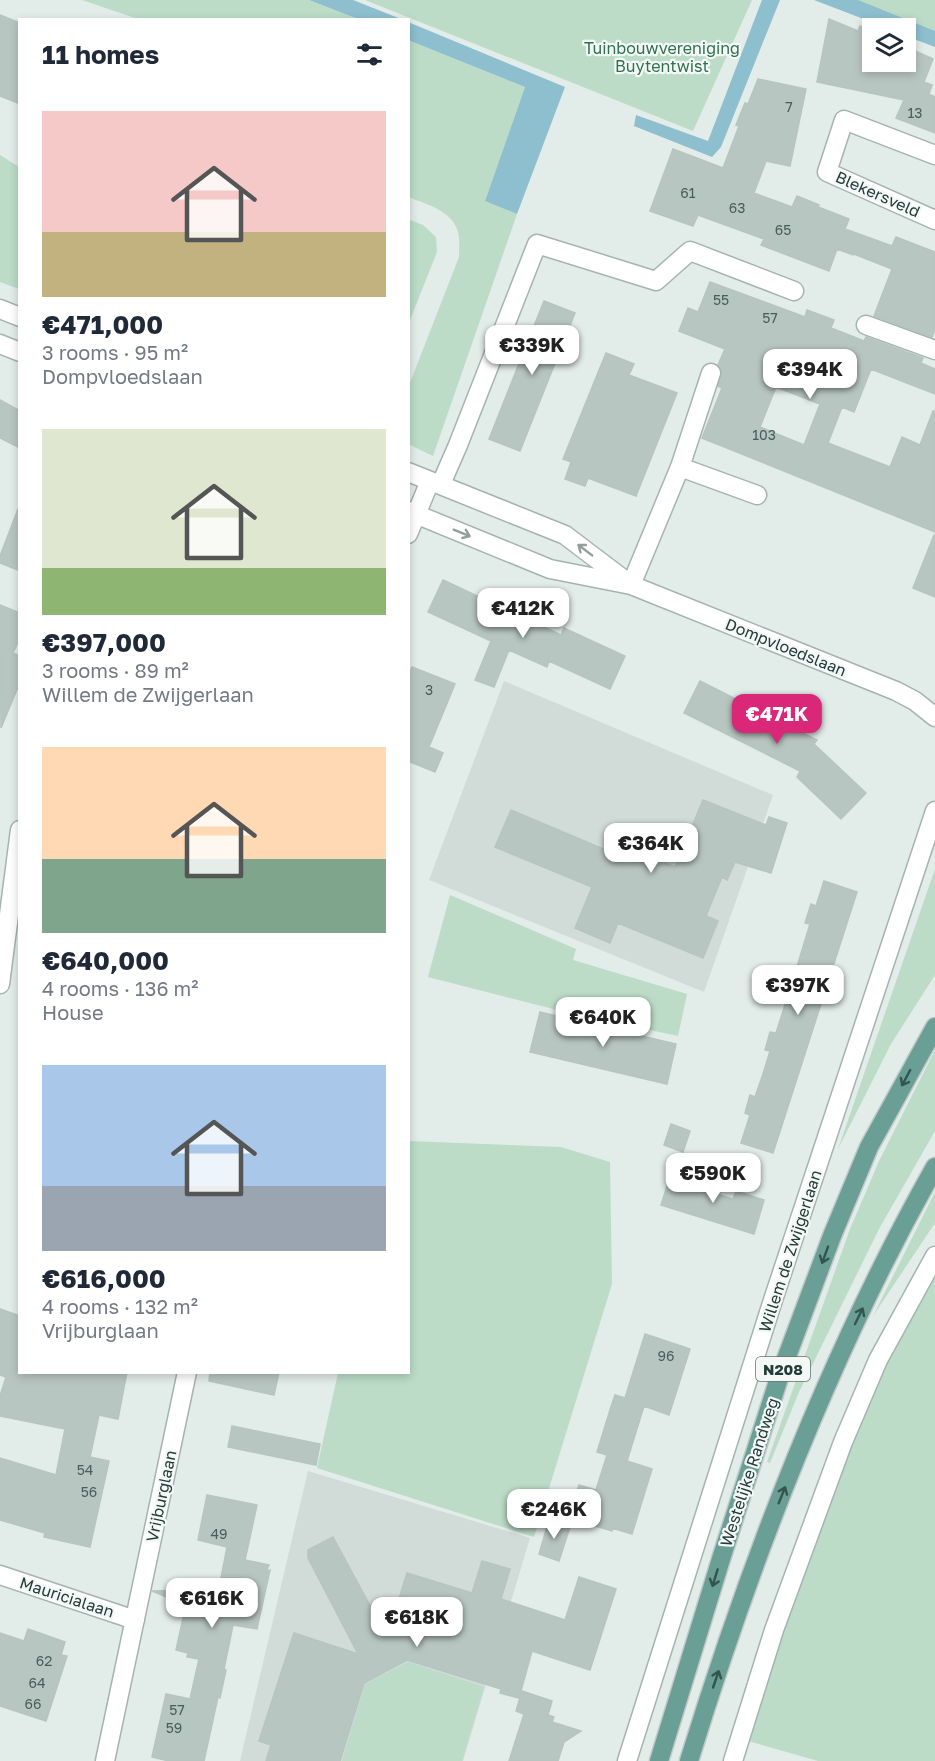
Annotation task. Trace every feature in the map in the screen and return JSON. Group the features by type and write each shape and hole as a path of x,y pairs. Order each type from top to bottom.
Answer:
{"main road":[{"name":"Westelijke Randweg","path":"659,1761 780,1375 828,1246 869,1147 935,1027"},
{"name":"N208","path":"689,1761 755,1564 825,1386 904,1222 935,1167"}],"street":[{"name":"Blekersveld","path":"935,155 844,120 827,172 935,220"},
{"path":"412,512 435,482 458,445 537,244 656,281 690,251 794,291"},
{"path":"0,309 18,316"},
{"path":"866,325 935,350"},
{"path":"0,344 18,351"},
{"path":"631,585 680,467 711,373"},
{"path":"680,467 757,495"},
{"name":"Dompvloedslaan","path":"410,473 565,535 631,585"},
{"name":"Dompvloedslaan","path":"412,512 550,569 631,585 896,692 915,701 935,717"},
{"name":"Willem de Zwijgerlaan","path":"627,1761 773,1300 935,811"},
{"path":"0,984 18,845"},
{"path":"733,1761 774,1630 843,1442 878,1360 935,1256"},
{"name":"Vrijburglaan","path":"105,1761 187,1374"},
{"name":"Mauricialaan","path":"0,1575 135,1620"}],"shaded area":[{"path":"504,681 773,795 704,992 429,880"},
{"path":"308,1471 530,1538 463,1761 240,1761"}],"green space":[{"path":"82,0 309,0 355,18 135,18"},
{"name":"Tuinbouwvereniging Buytentwist","path":"365,0 752,0 693,131"},
{"path":"843,0 935,0 935,36 916,29 916,18 889,18"},
{"path":"410,41 525,87 485,201 517,214 433,456 410,445 410,383 459,257 459,241 458,232 451,219 430,206 410,198"},
{"path":"0,155 18,166 18,289 0,282"},
{"path":"410,220 423,225 436,237 437,252 410,320"},
{"path":"935,869 935,975 891,1044 838,1149"},
{"path":"450,895 576,949 573,960 687,994 678,1036 561,1011 428,977"},
{"path":"935,1050 935,1131 879,1229 799,1392 770,1463 767,1462 850,1229 880,1159"},
{"path":"410,1141 561,1147 610,1162 612,1284 534,1537 317,1468 338,1374 410,1374"},
{"path":"935,1192 935,1223 873,1316"},
{"path":"935,1273 935,1761 818,1761 748,1741 815,1530 870,1385"},
{"path":"408,1662 484,1687 462,1761 342,1761 365,1684"}],"water":[{"path":"309,0 353,0 398,18 355,18"},
{"path":"762,0 780,0 721,147 712,157 634,126 636,115 708,141"},
{"path":"814,0 858,0 903,18 862,18"},
{"path":"410,23 565,87 517,214 485,201 525,87 410,41"},
{"path":"916,23 935,31 935,47 916,40"}],"building":[{"path":"0,15 18,22 18,103 0,96"},
{"path":"829,19 858,31 860,26 862,27 862,72 916,72 916,51 933,59 924,82 932,85 929,94 935,97 935,133 896,118 904,100 817,82"},
{"path":"758,79 806,89 790,166 766,161 754,193 792,207 797,196 849,219 845,229 892,246 896,237 935,252 935,329 932,337 874,316 892,269 837,249 829,271 761,245 764,239 698,215 693,226 650,211 673,149 723,168 739,126 736,125"},
{"path":"710,282 805,317 807,310 834,320 831,328 864,341 866,337 923,358 921,363 935,369 935,394 871,369 854,412 842,407 828,443 890,467 902,437 920,445 933,411 935,411 935,532 702,438 722,388 718,386 722,371 718,365 725,349 679,331 688,308 698,312","holes":["776,387 820,404 804,445 760,427"]},
{"path":"544,301 575,313 520,451 489,439"},
{"path":"606,353 634,364 629,375 677,393 636,496 588,478 585,486 565,479 571,462 563,459"},
{"path":"0,400 18,410 18,447 0,438"},
{"path":"18,509 18,570 0,563 0,556"},
{"path":"935,536 935,597 913,588"},
{"path":"443,580 561,635 564,628 625,656 610,689 549,661 547,667 509,650 494,687 475,680 491,641 428,612"},
{"path":"0,605 18,612 18,642 13,653 18,655 18,687 1,728"},
{"path":"412,667 455,684 429,747 443,753 435,772 410,762 410,672"},
{"path":"700,681 817,740 814,744 866,793 841,819 797,777 800,771 684,713"},
{"path":"703,800 766,825 769,817 787,823 771,873 735,862 727,880 722,877 706,916 718,921 703,958 618,923 610,943 575,928 592,887 495,847 511,810 608,851 612,842 675,867"},
{"path":"824,881 857,892 773,1153 741,1143 750,1115 745,1113 750,1095 755,1097 763,1074 770,1051 765,1050 770,1032 776,1033 783,1011 790,988 785,987 791,968 796,970 810,924 805,923 811,904 816,906"},
{"path":"540,1012 676,1044 667,1084 530,1052"},
{"path":"671,1124 690,1131 683,1152 664,1145"},
{"path":"672,1171 695,1179 692,1187 733,1199 736,1191 764,1200 754,1234 661,1205"},
{"path":"0,1309 18,1315 18,1374 127,1374 118,1419 99,1415 90,1457 109,1461 90,1547 44,1537 45,1533 0,1520 0,1458 56,1475 65,1429 0,1416 0,1396 6,1377 0,1375"},
{"path":"645,1334 690,1349 669,1415 644,1406 627,1461 652,1469 632,1534 612,1528 612,1531 569,1518 579,1485 596,1490 607,1455 597,1452 610,1410 615,1395 625,1398"},
{"path":"210,1374 279,1374 274,1395 209,1381"},
{"path":"232,1426 320,1444 316,1465 228,1447"},
{"path":"207,1495 257,1505 245,1560 269,1565 266,1572 270,1570 257,1629 233,1625 224,1669 226,1670 204,1761 169,1761 152,1757 166,1694 190,1699 199,1659 187,1657 188,1653 176,1650 186,1605 152,1591 189,1590 191,1582 219,1588 227,1547 198,1540"},
{"path":"549,1520 570,1527 559,1561 539,1554"},
{"path":"333,1537 387,1637 407,1573 472,1593 482,1561 510,1569 501,1599 565,1620 579,1577 616,1589 590,1670 532,1651 519,1698 500,1693 501,1689 407,1660 364,1683 340,1761 266,1761 271,1745 259,1741 294,1633 358,1654 308,1558 308,1550"},
{"path":"28,1629 65,1642 61,1655 67,1656 46,1721 0,1706 0,1633 24,1641"},
{"path":"522,1691 552,1701 548,1715 554,1717 552,1722 581,1731 564,1742 558,1761 509,1761 524,1714 516,1711"}]}
